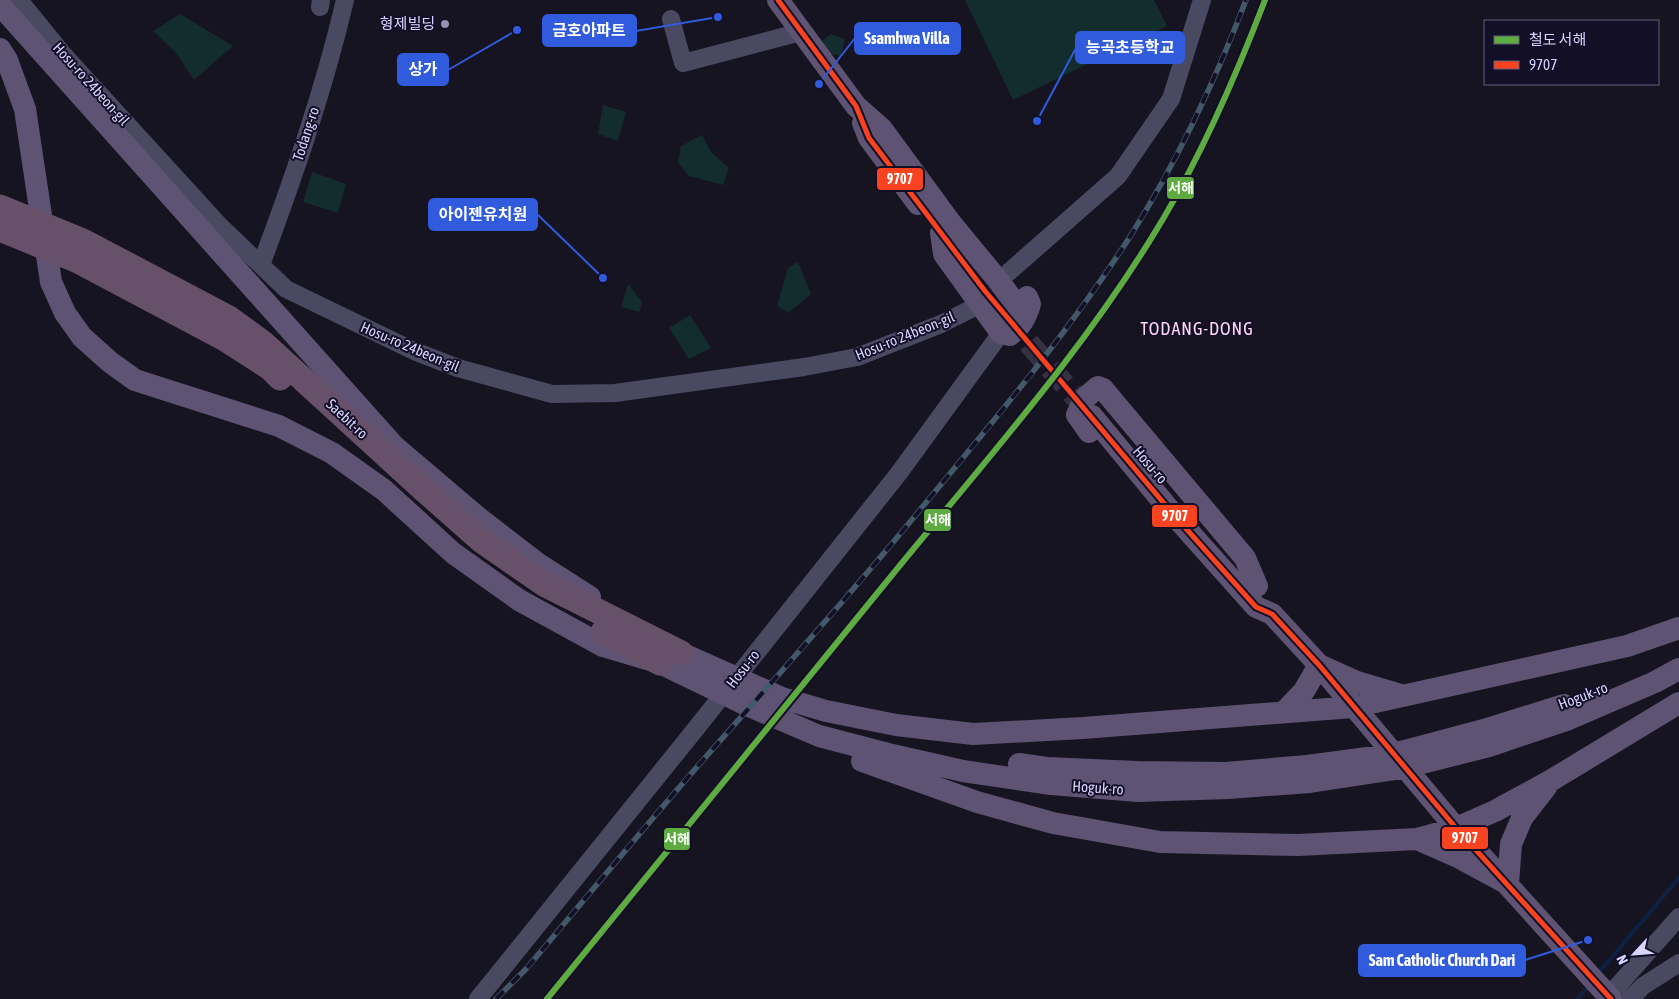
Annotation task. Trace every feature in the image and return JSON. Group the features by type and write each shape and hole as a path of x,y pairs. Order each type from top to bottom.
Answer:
{"highway":[{"name":"Saebit-ro","path":"0,207 81,251 228,318 262,342 482,541 544,584 670,658"},
{"name":"Saebit-ro","path":"0,229 81,251"}],"main road":[{"path":"778,0 856,106 882,129 985,291 1009,320 1010,335 1024,321 1030,304 1029,300 1009,272 974,234 946,228"},
{"path":"0,6 395,446 474,515 538,564 670,658 739,712 813,744 890,747 973,734 1083,728 1353,707 1627,646 1679,628"},
{"path":"0,49 7,60 25,109 51,282 65,313 82,337 110,362 135,380 280,426 332,453 384,490 453,553 519,600 604,646 670,658 719,680 770,707 890,747 978,802 1053,823 1160,842 1298,845 1417,839 1456,828 1495,812 1679,703"},
{"path":"946,228 944,254 979,305 1009,320"},
{"path":"1098,386 1103,389 1245,558 1250,589 1202,563 1082,423 1077,415 1082,402 1091,391 1098,386"},
{"name":"Hosu-ro","path":"1096,412 1250,589 1268,599 1272,614 1319,665 1456,828 1608,998"},
{"name":"Hoguk-ro","path":"890,747 963,771 1051,784 1138,791 1229,788 1309,774 1402,768 1486,738 1648,670 1679,654"},
{"path":"1284,712 1304,692 1319,665 1357,682 1402,696"},
{"name":"Hoguk-ro","path":"1486,738 1569,719 1655,682 1679,669"},
{"path":"1417,839 1460,858 1508,884 1510,844 1522,818 1550,781"}],"street":[{"name":"Hosu-ro 24beon-gil","path":"19,0 62,53 220,226 286,289 414,352 458,368 552,394 616,393 804,367 856,357 941,324 979,305"},
{"name":"Todang-ro","path":"261,265 288,192 335,43 345,0"},
{"path":"1009,272 1118,176 1171,99 1202,0"},
{"path":"671,19 683,63 801,32"},
{"name":"Hosu-ro","path":"478,999 899,473 1009,320"},
{"path":"1608,998 1679,917"},
{"path":"1630,999 1643,986 1679,963"}],"green space":[{"path":"965,0 1154,0 1167,26 1013,100"},
{"path":"180,14 233,46 194,80 176,53 153,31"},
{"path":"831,34 845,39 841,56 830,54 822,41"},
{"path":"603,105 626,112 618,141 598,134"},
{"path":"702,135 710,151 729,168 723,185 689,176 678,163 681,146"},
{"path":"312,172 346,184 338,213 303,202"},
{"path":"798,262 811,294 788,313 777,306 788,268"},
{"path":"628,284 642,302 639,312 621,307"},
{"path":"690,315 711,348 689,359 669,328"}],"waterway":[{"path":"1601,970 1679,878"},
{"path":"1577,999 1586,989"}],"tunnel":[{"path":"1007,318 1092,416"}],"railway":[{"path":"496,999 527,968 637,837 870,570 1058,340 1108,271 1164,179 1222,60 1246,0"}],"rail line":[{"name":"서해","path":"547,999 996,449 1101,314 1133,267 1178,193 1206,139 1231,84 1265,0"}],"transit line":[{"name":"9707","path":"778,0 856,106 869,138 985,291 1173,514 1256,607 1272,614 1319,665 1456,828 1611,999"}],"place":[{"name":"금호아파트","path":"718,17"},
{"name":"형제빌딩","path":"445,24"},
{"name":"상가","path":"517,30"},
{"name":"Ssamhwa Villa","path":"819,84"},
{"name":"능곡초등학교","path":"1037,121"},
{"name":"아이젠유치원","path":"603,278"},
{"name":"Sam Catholic Church Dari","path":"1588,940"}],"district":[{"name":"TODANG-DONG","path":"1197,329"}]}
